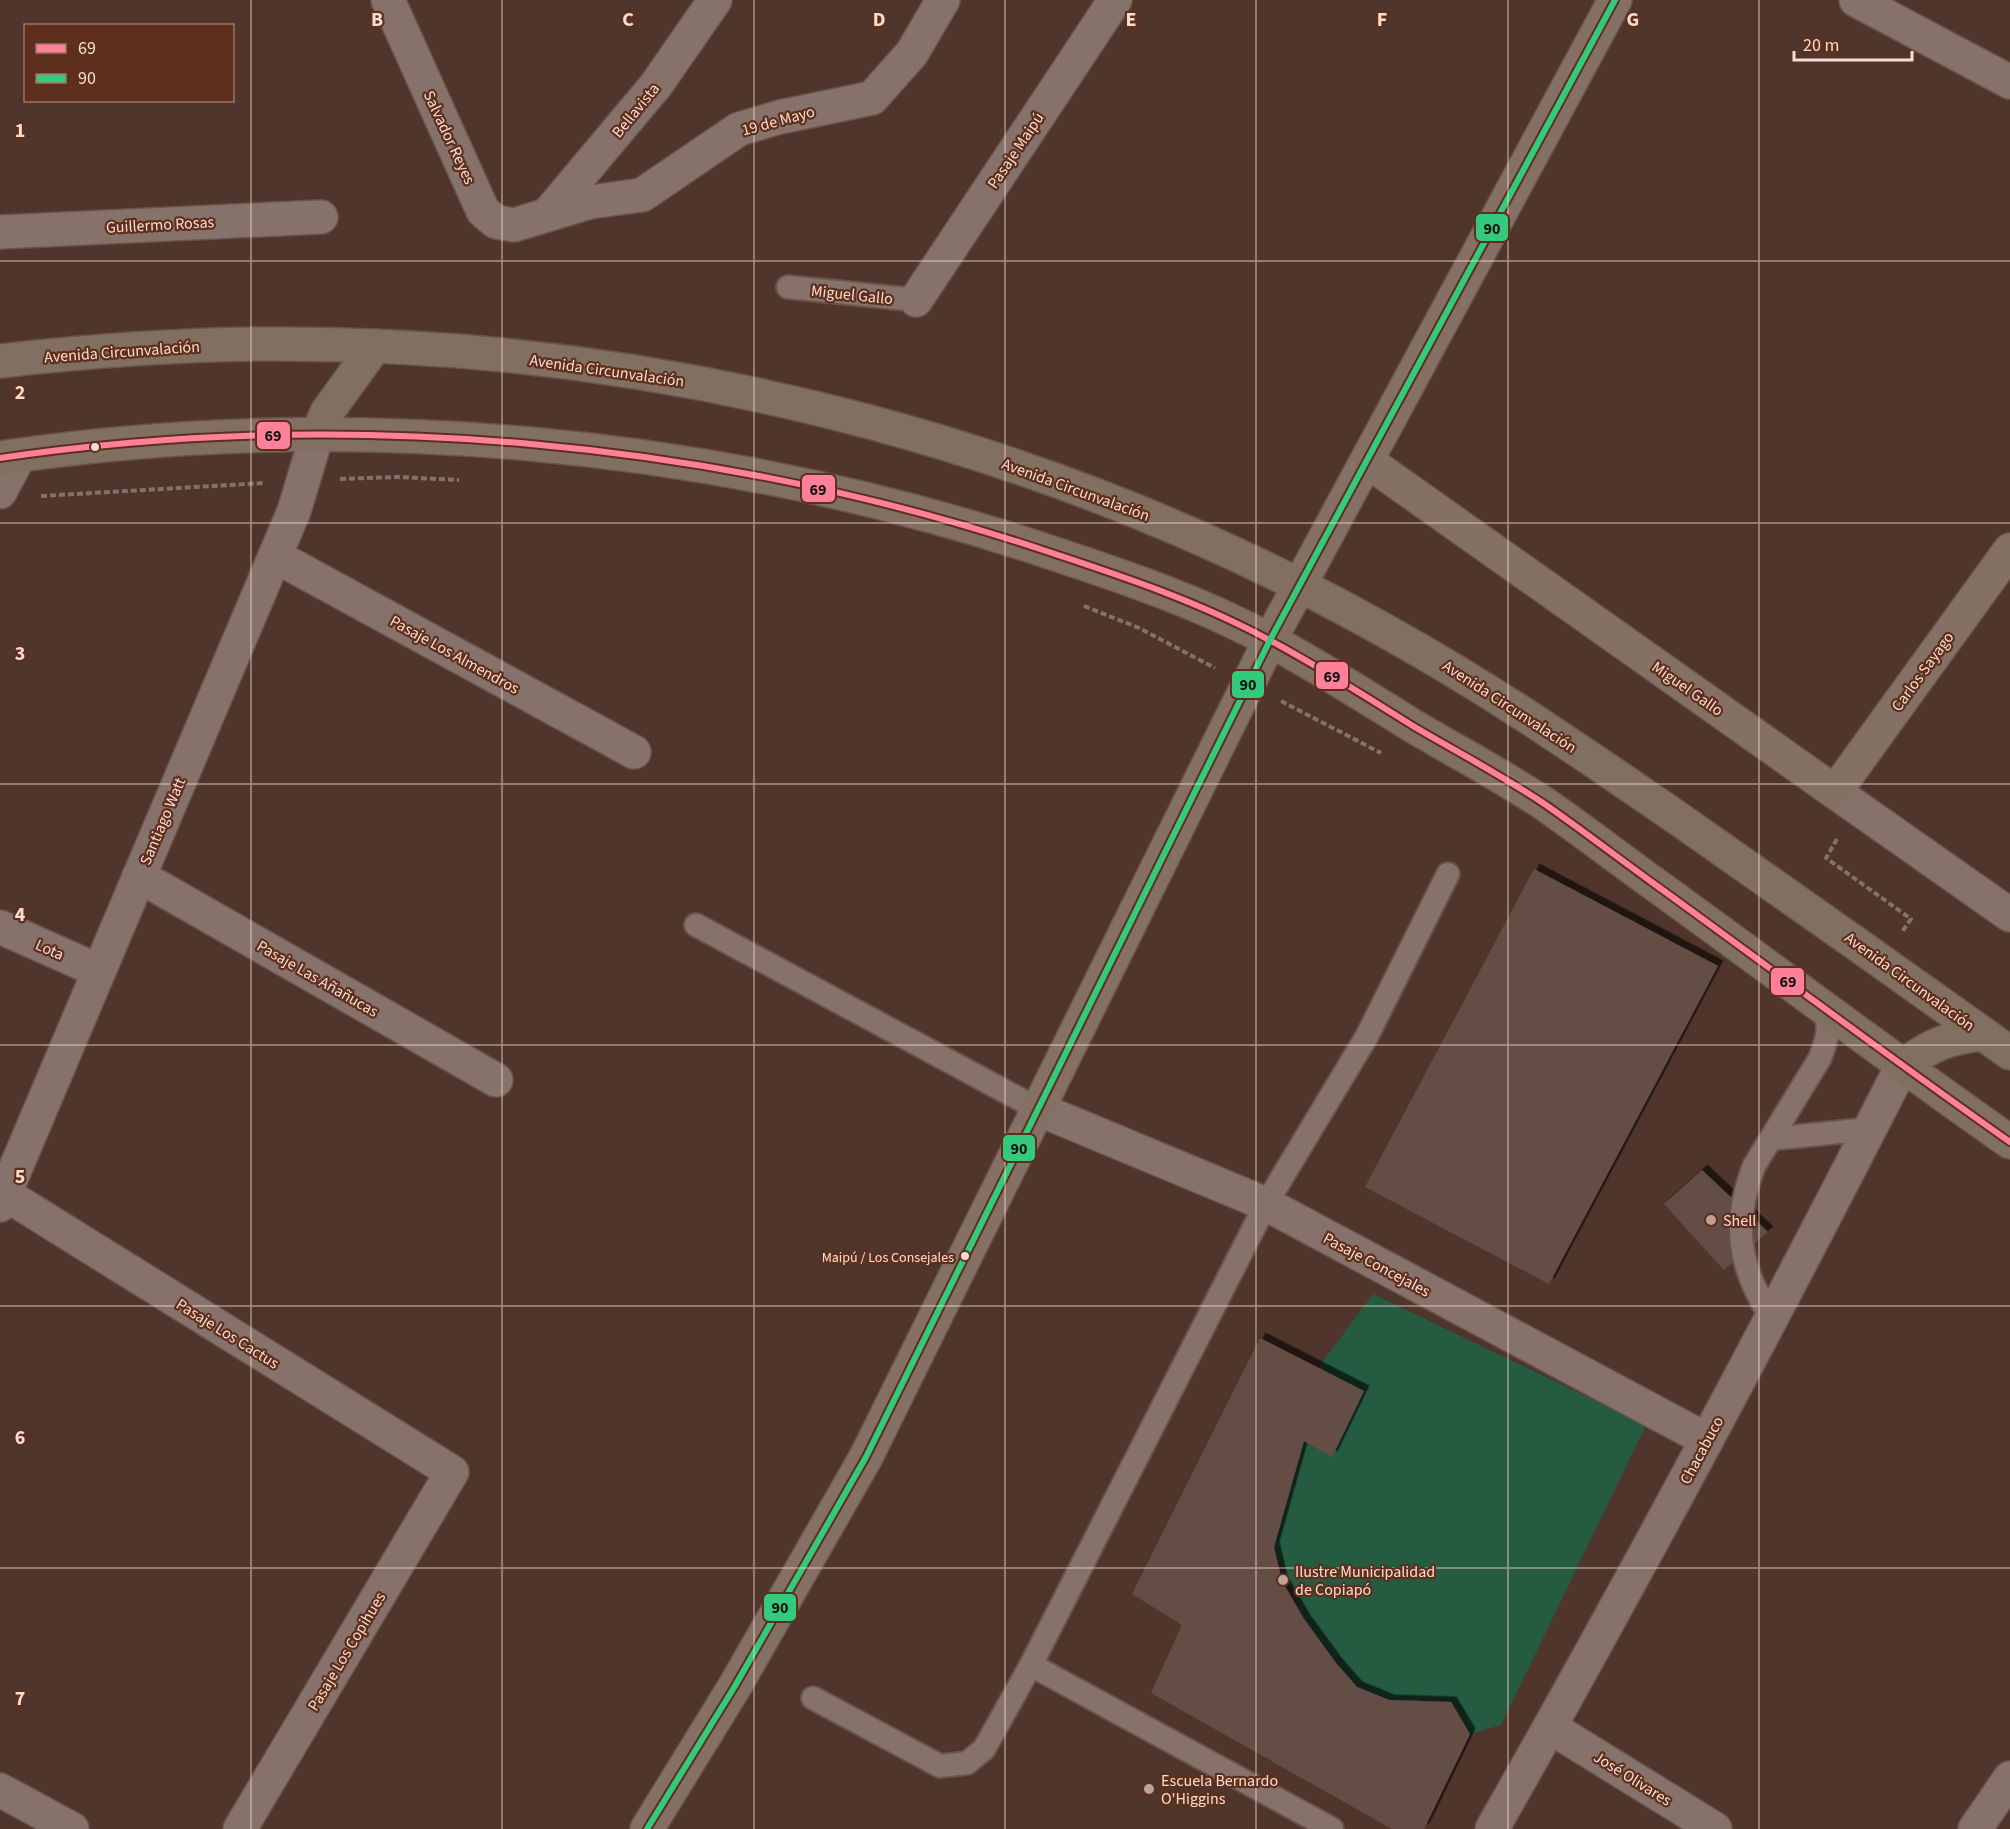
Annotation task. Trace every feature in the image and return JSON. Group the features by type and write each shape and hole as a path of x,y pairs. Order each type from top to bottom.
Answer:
{"main road":[{"path":"647,1829 735,1686 866,1457 1270,640 1615,0"},
{"name":"Avenida Circunvalación","path":"0,361 175,346 275,344 375,346 492,354 608,368 720,387 831,411 941,441 1049,477 1165,522 1258,563 1370,622 1489,691 1599,764 1882,960 2010,1053"},
{"path":"317,435 332,404 375,346"},
{"path":"9,457 118,444 317,435 445,438 542,445 637,456 732,471 920,512 1012,539 1194,604 1270,640 1542,803 1823,1005 1902,1066 2010,1142"},
{"name":"Miguel Gallo","path":"1366,461 1846,799"},
{"name":"Carlos Sayago","path":"1846,799 2010,550"},
{"path":"1902,1066 1922,1051 1941,1041 1961,1035 1983,1034"}],"street":[{"name":"Salvador Reyes","path":"388,0 483,211 495,222 514,225 548,215"},
{"name":"Bellavista","path":"548,215 656,86 715,0"},
{"name":"19 de Mayo","path":"548,215 590,202 642,195 739,129 780,117 872,98 912,53 943,0"},
{"name":"Pasaje Maipú","path":"916,300 1115,0"},
{"path":"1856,0 2010,82"},
{"name":"Guillermo Rosas","path":"0,232 321,217"},
{"name":"Santiago Watt","path":"2,1200 294,511 317,435"},
{"path":"0,492 9,457"},
{"name":"Pasaje Los Almendros","path":"275,556 634,752"},
{"name":"Miguel Gallo","path":"1846,799 2010,915"},
{"name":"Pasaje Las Añañucas","path":"139,876 496,1080"},
{"name":"Lota","path":"0,927 99,971"},
{"name":"Chacabuco","path":"1492,1829 1707,1440 1902,1066"},
{"name":"Pasaje Concejales","path":"1038,1109 1266,1204 1707,1440"},
{"name":"Pasaje Los Cactus","path":"2,1200 452,1472"},
{"name":"Pasaje Los Copihues","path":"240,1829 452,1472"},
{"name":"José Olivares","path":"1550,1727 1715,1829"},
{"path":"1975,1829 2010,1778"},
{"path":"0,1790 72,1829"}],"lane":[{"name":"Miguel Gallo","path":"788,287 916,300"},
{"path":"813,1698 940,1767 967,1762 984,1749 1031,1665 1266,1204 1366,1036 1448,874"},
{"path":"696,925 1038,1109"},
{"path":"1771,1317 1748,1275 1742,1251 1740,1228 1747,1186 1754,1166 1820,1058 1826,1042 1829,1021 1823,1005"},
{"path":"1771,1139 1869,1129"},
{"path":"1031,1665 1332,1829"}],"path":[{"path":"35,496 397,477 468,480"},
{"path":"1074,602 1139,628 1384,755"},
{"path":"1846,799 1826,858 1911,919 1882,960"}],"green space":[{"path":"1373,1294 1646,1425 1501,1725 1470,1734 1451,1702 1389,1700 1357,1687 1336,1663 1304,1619 1274,1547 1304,1441 1318,1368"}],"building":[{"path":"1534,869 1718,966 1549,1284 1365,1187"},
{"path":"1702,1170 1768,1232 1724,1270 1664,1204"},
{"path":"1260,1338 1364,1391 1332,1457 1304,1441 1274,1547 1282,1581 1304,1619 1336,1663 1357,1687 1389,1700 1451,1702 1470,1734 1424,1829 1392,1829 1151,1693 1182,1625 1132,1594"}],"transit line":[{"name":"90","path":"647,1829 735,1686 866,1457 1270,640 1615,0"},
{"name":"69","path":"0,458 130,443 262,435 395,436 528,444 661,459 791,482 920,513 1103,570 1189,602 1271,641 1530,794 2010,1142"}],"place":[{"name":"Shell","path":"1711,1220"},
{"name":"Maipú / Los Consejales","path":"965,1256"},
{"name":"Ilustre Municipalidad de Copiapó","path":"1283,1580"},
{"name":"Escuela Bernardo O'Higgins","path":"1149,1789"}]}
